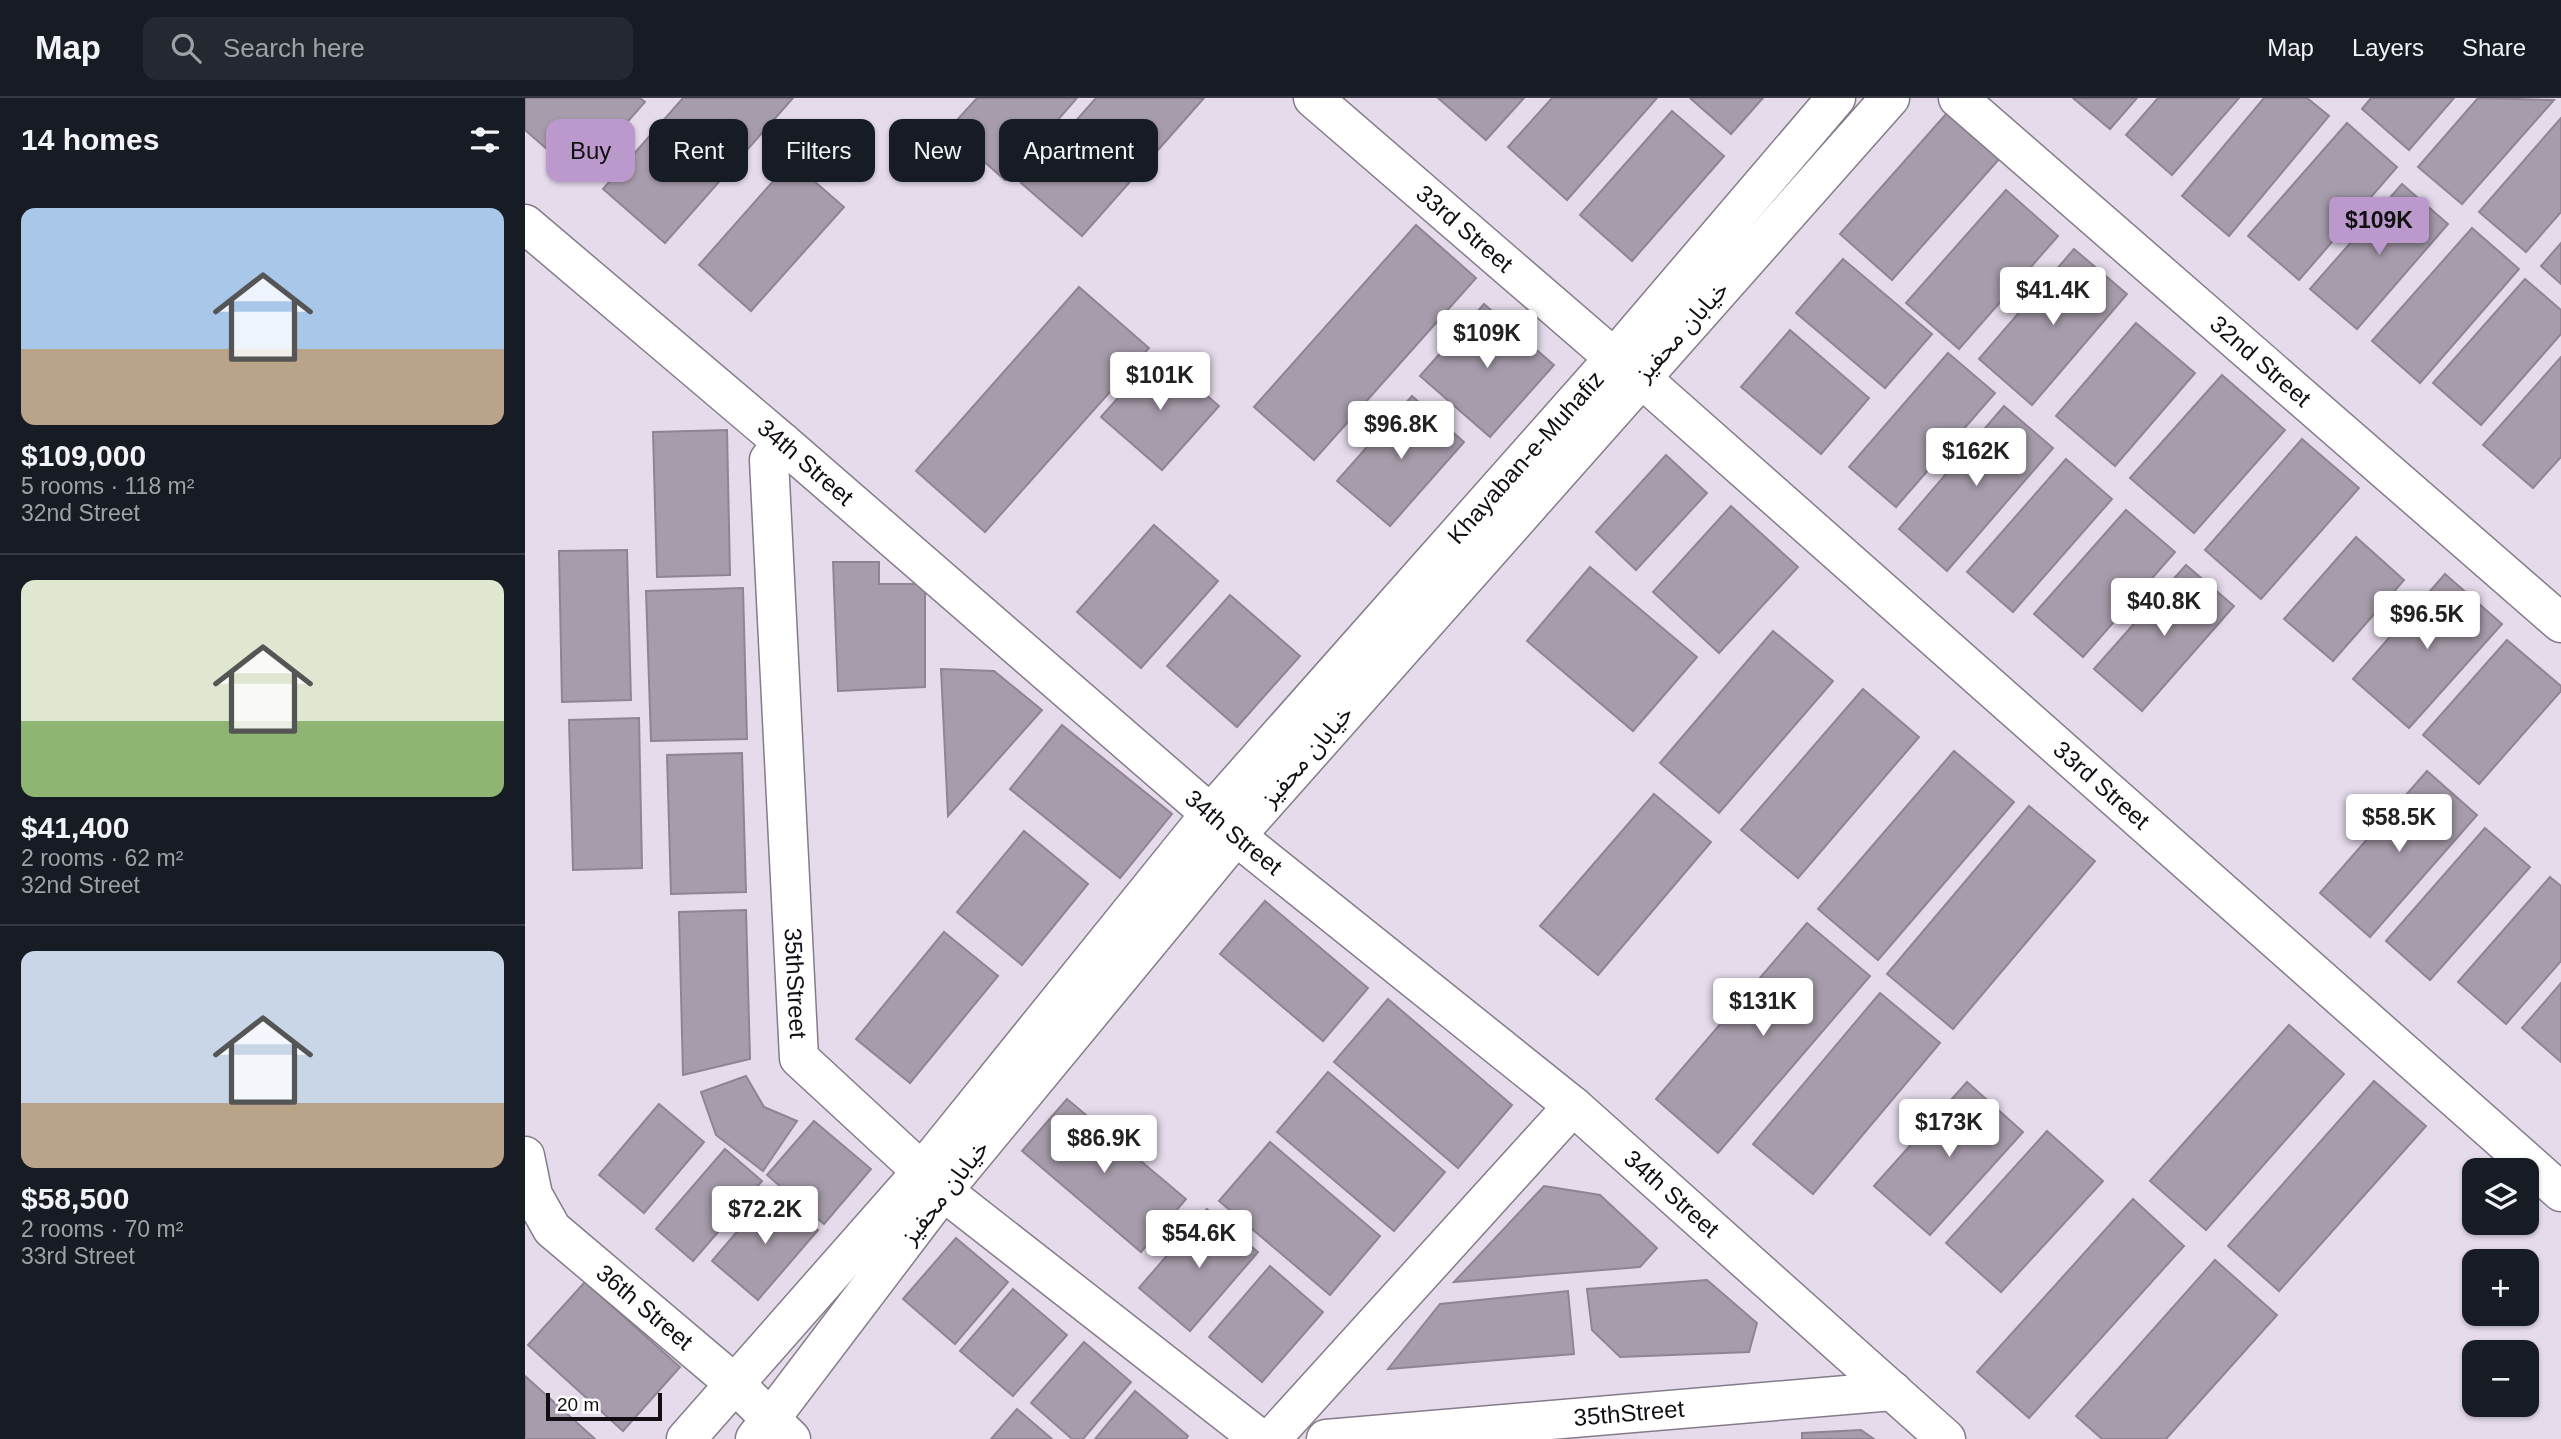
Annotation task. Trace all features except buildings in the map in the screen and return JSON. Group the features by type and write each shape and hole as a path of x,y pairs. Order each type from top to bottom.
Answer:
{"street":[{"name":"33rd Street","path":"1313,98 1627,368 2561,1192"},
{"path":"1750,227 1836,98"},
{"name":"خیابان محفیز","path":"686,1439 735,1384 932,1181 1223,825 1750,227 1890,98"},
{"name":"32nd Street","path":"1958,98 2561,624"},
{"name":"34th Street","path":"525,224 782,442 1223,825 1573,1106 1946,1439"},
{"name":"35thStreet","path":"782,442 769,460 799,1058 932,1181 1259,1439"},
{"path":"1271,1439 1573,1106"},
{"name":"36th Street","path":"525,1156 533,1195 552,1230 735,1384 772,1433"},
{"name":"خیابان محفیز","path":"772,1433 932,1181"},
{"name":"35thStreet","path":"1326,1439 1893,1391"}]}
